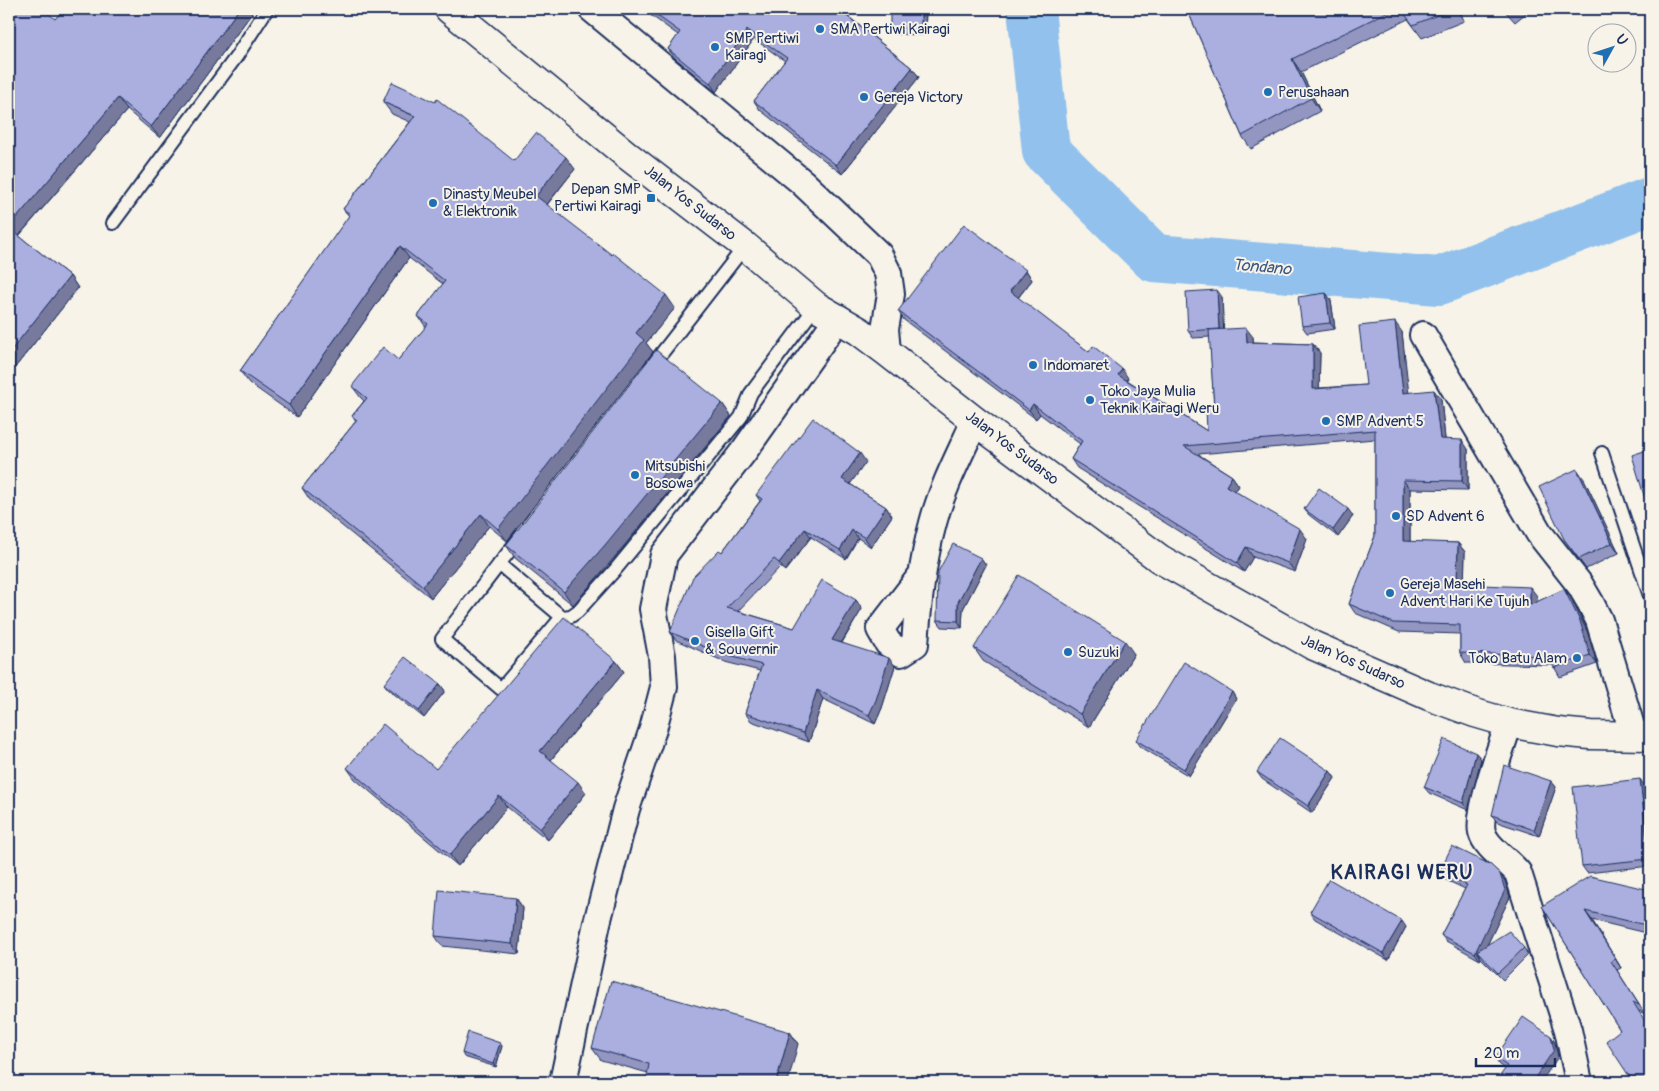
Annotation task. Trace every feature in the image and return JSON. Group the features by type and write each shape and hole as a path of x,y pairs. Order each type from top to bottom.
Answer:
{"highway":[{"name":"Jalan Yos Sudarso","path":"449,9 628,156 827,312 887,352 975,421 1160,559 1312,645 1430,696 1509,723 1590,735 1642,736"}],"street":[{"path":"592,9 802,182 879,255 888,272 891,294 885,329 887,352"},
{"path":"563,1082 597,923 626,809 653,729 664,687 662,656 653,609 664,555 744,451 827,312"},
{"path":"1423,336 1539,532 1580,585 1590,602 1601,626 1642,736"},
{"path":"921,576 933,522 948,479 975,421"},
{"path":"1509,723 1481,816 1482,833 1489,844 1511,863 1518,873 1568,1030 1579,1082"}],"lane":[{"path":"113,223 236,57 267,9"},
{"path":"643,378 745,246"},
{"path":"529,525 442,639 501,689 562,617 571,616 578,611 615,570 740,417 751,393 827,312"},
{"path":"1602,453 1650,596"},
{"path":"499,564 562,617"}],"building":[{"path":"9,9 43,9 55,19 64,9 239,9 151,127 118,98 9,227"},
{"path":"648,9 838,9 912,68 836,165 754,101 787,58 747,30 710,83 668,49 680,32"},
{"path":"890,9 921,9 921,29 890,27"},
{"name":"Perusahaan","path":"1187,9 1393,9 1292,59 1311,98 1242,136"},
{"path":"1401,9 1452,9 1413,25"},
{"path":"392,82 435,102 437,99 514,161 536,133 566,157 536,196 666,295 636,333 644,340 498,529 481,514 423,586 302,488 357,420 352,416 367,398 352,386 383,347 398,360 428,324 418,316 445,281 400,246 289,405 240,371 350,214 343,209 415,116 383,102"},
{"path":"964,224 1026,270 1010,291 1089,352 1093,346 1122,369 1118,375 1207,431 1206,408 1214,408 1209,330 1246,328 1247,342 1313,344 1313,389 1366,385 1359,326 1395,322 1403,393 1434,390 1440,439 1462,440 1462,481 1403,480 1403,541 1458,543 1457,584 1530,587 1530,605 1564,589 1580,621 1590,655 1554,668 1549,656 1460,653 1460,625 1393,623 1349,604 1375,536 1375,430 1184,446 1232,476 1226,486 1300,529 1288,563 1246,547 1237,563 1071,459 1082,441 1033,404 1029,410 898,311"},
{"path":"9,228 70,276 9,353"},
{"path":"1217,290 1219,329 1188,331 1186,292"},
{"path":"1326,293 1330,323 1302,326 1298,297"},
{"name":"Mitsubishi Bosowa","path":"656,350 722,403 564,592 506,545"},
{"path":"813,418 860,453 842,479 886,507 865,538 852,530 840,550 805,529 779,563 774,559 727,608 794,628 822,580 856,600 832,640 889,658 876,700 869,715 817,690 803,733 745,713 762,665 719,653 670,632 693,577 719,550 722,552 762,499 756,495"},
{"path":"1650,449 1650,516 1632,455"},
{"path":"1577,469 1612,543 1579,559 1564,539 1539,487"},
{"path":"1319,488 1348,509 1333,530 1304,509"},
{"path":"953,544 981,558 958,602 958,621 937,620 938,572"},
{"path":"1019,575 1125,641 1080,714 974,648"},
{"path":"564,617 616,661 540,751 578,782 540,829 499,796 450,855 347,768 383,724 436,769"},
{"path":"405,657 440,684 419,711 384,684"},
{"path":"1184,662 1232,692 1184,769 1136,740"},
{"path":"1280,738 1330,771 1308,806 1257,772"},
{"path":"1444,739 1476,753 1463,803 1424,787"},
{"path":"1504,765 1551,781 1534,830 1492,815"},
{"path":"1640,779 1649,859 1582,866 1573,787"},
{"path":"1452,846 1491,865 1500,874 1505,890 1475,953 1441,935 1467,885 1439,872"},
{"path":"1590,876 1650,890 1650,926 1585,911 1615,958 1611,961 1639,1005 1633,1002 1650,1029 1650,1082 1633,1082 1606,1041 1620,1030 1542,906"},
{"path":"1329,879 1402,921 1383,953 1310,912"},
{"path":"439,890 516,898 512,944 435,936"},
{"path":"1509,931 1524,948 1498,973 1477,951"},
{"path":"611,981 790,1032 776,1082 646,1082 649,1064 592,1048"},
{"path":"1650,996 1650,1009 1646,1007"},
{"path":"1523,1017 1551,1036 1554,1050 1532,1082 1496,1082 1507,1066 1495,1058"},
{"path":"468,1032 500,1043 493,1064 462,1053"}],"waterway":[{"name":"Tondano","path":"1031,9 1046,151 1154,258 1439,281 1650,201"}],"place":[{"name":"SMA Pertiwi Kairagi","path":"820,29"},
{"name":"SMP Pertiwi Kairagi","path":"715,47"},
{"name":"Perusahaan","path":"1268,92"},
{"name":"Gereja Victory","path":"864,97"},
{"name":"Depan SMP Pertiwi Kairagi","path":"651,198"},
{"name":"Dinasty Meubel & Elektronik","path":"433,203"},
{"name":"Indomaret","path":"1033,365"},
{"name":"Toko Jaya Mulia Teknik Kairagi Weru","path":"1090,400"},
{"name":"SMP Advent 5","path":"1326,421"},
{"name":"Mitsubishi Bosowa","path":"635,475"},
{"name":"SD Advent 6","path":"1396,516"},
{"name":"Gereja Masehi Advent Hari Ke Tujuh","path":"1390,593"},
{"name":"Gisella Gift & Souvernir","path":"695,641"},
{"name":"Suzuki","path":"1068,652"},
{"name":"Toko Batu Alam","path":"1577,658"}],"district":[{"name":"KAIRAGI WERU","path":"1402,872"}]}
